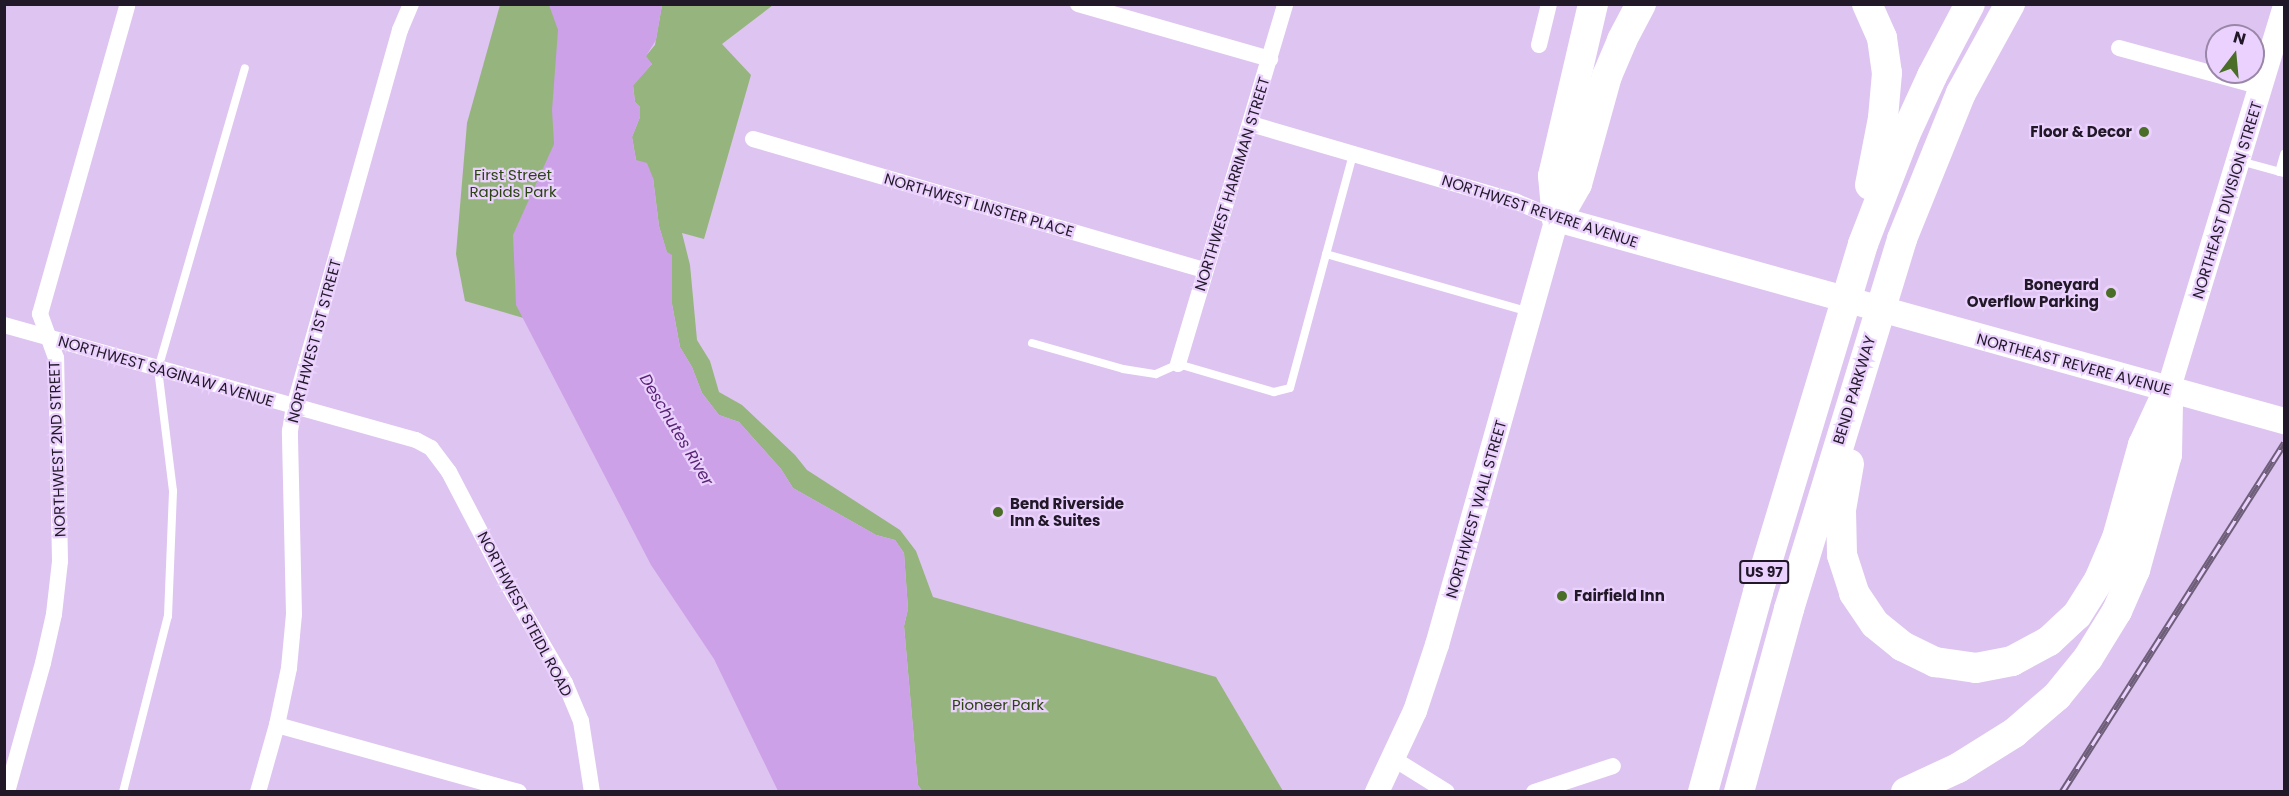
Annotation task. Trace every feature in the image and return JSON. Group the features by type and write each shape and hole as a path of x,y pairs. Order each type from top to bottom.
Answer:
{"highway":[{"path":"1557,219 1553,176 1593,4"},
{"path":"1557,219 1577,184 1607,76 1622,40 1641,4"},
{"path":"1862,248 1887,86 1882,38 1867,4"},
{"name":"US 97","path":"1703,792 1746,635 1862,248 1905,135 1932,76 1970,4"},
{"name":"BEND PARKWAY","path":"1739,792 1789,609 1894,261 1952,114 2010,4"},
{"path":"1861,367 1856,426 1841,520 1842,555 1854,593 1875,624 1902,646 1935,662 1976,668 2012,661 2049,641 2077,615 2099,580 2117,538 2143,445 2168,391"},
{"path":"1906,792 1958,768 2014,733 2057,696 2088,658 2117,611 2135,570 2167,455 2168,391"}],"main road":[{"name":"NORTHEAST DIVISION STREET","path":"2168,391 2284,9"},
{"name":"NORTHWEST REVERE AVENUE","path":"1557,219 1864,306"},
{"name":"NORTHWEST WALL STREET","path":"1377,792 1415,711 1437,645 1557,219"},
{"name":"NORTHEAST REVERE AVENUE","path":"1864,306 2284,421"}],"street":[{"name":"NORTHWEST 1ST STREET","path":"258,792 278,725 289,668 294,614 290,431 294,407 400,30 411,4"},
{"path":"1078,4 1270,59"},
{"name":"NORTHWEST HARRIMAN STREET","path":"1178,364 1285,4"},
{"path":"1539,45 1549,4"},
{"name":"NORTHWEST 2ND STREET","path":"7,792 43,663 54,614 60,561 56,358 40,314 127,6"},
{"path":"2119,48 2262,87"},
{"name":"NORTHWEST REVERE AVENUE","path":"1251,124 1517,202 1557,219"},
{"name":"NORTHWEST LINSTER PLACE","path":"753,139 1205,270"},
{"name":"NORTHWEST SAGINAW AVENUE","path":"4,325 416,440 431,448"},
{"name":"NORTHWEST STEIDL ROAD","path":"431,448 449,472 507,583 565,683 581,721 592,792"},
{"path":"278,725 519,792"},
{"path":"1394,759 1447,792"},
{"path":"1534,792 1613,766"}],"lane":[{"path":"123,792 168,616 173,491 158,369 245,68"},
{"path":"1032,343 1123,369 1156,374 1178,364 1274,392 1290,388 1353,153"},
{"path":"2239,160 2282,172 2284,154"},
{"path":"1326,254 1531,313"}],"green space":[{"name":"First Street Rapids Park","path":"500,5 579,5 565,330 465,301 456,254 467,123"},
{"name":"Pioneer Park","path":"662,5 773,5 722,44 751,75 704,239 682,233 690,265 697,340 710,361 719,392 742,405 795,455 807,470 900,530 916,551 933,597 1216,677 1283,791 922,791 918,785 904,626 908,609 904,553 895,540 876,535 793,488 781,469 739,422 719,415 702,393 692,367 680,347 672,304 672,270 659,226 653,178 636,160 632,137 640,117 640,107 635,102 633,85 652,64 645,57 655,45"}],"water":[{"name":"Deschutes River","path":"549,5 662,5 656,40 646,56 652,64 633,86 635,102 640,107 640,117 632,137 636,160 647,163 653,178 659,226 667,252 672,255 672,304 680,347 692,367 702,393 719,415 739,422 781,469 793,488 876,535 895,540 904,553 908,609 904,626 918,785 922,791 778,791 714,659 651,565 516,305 513,235 554,144 552,110 558,30"}],"railway":[{"path":"2062,792 2284,443"}],"place":[{"name":"Floor & Decor","path":"2144,132"},
{"name":"Boneyard Overflow Parking","path":"2111,293"},
{"name":"Bend Riverside Inn & Suites","path":"998,512"},
{"name":"Fairfield Inn","path":"1562,596"}]}
